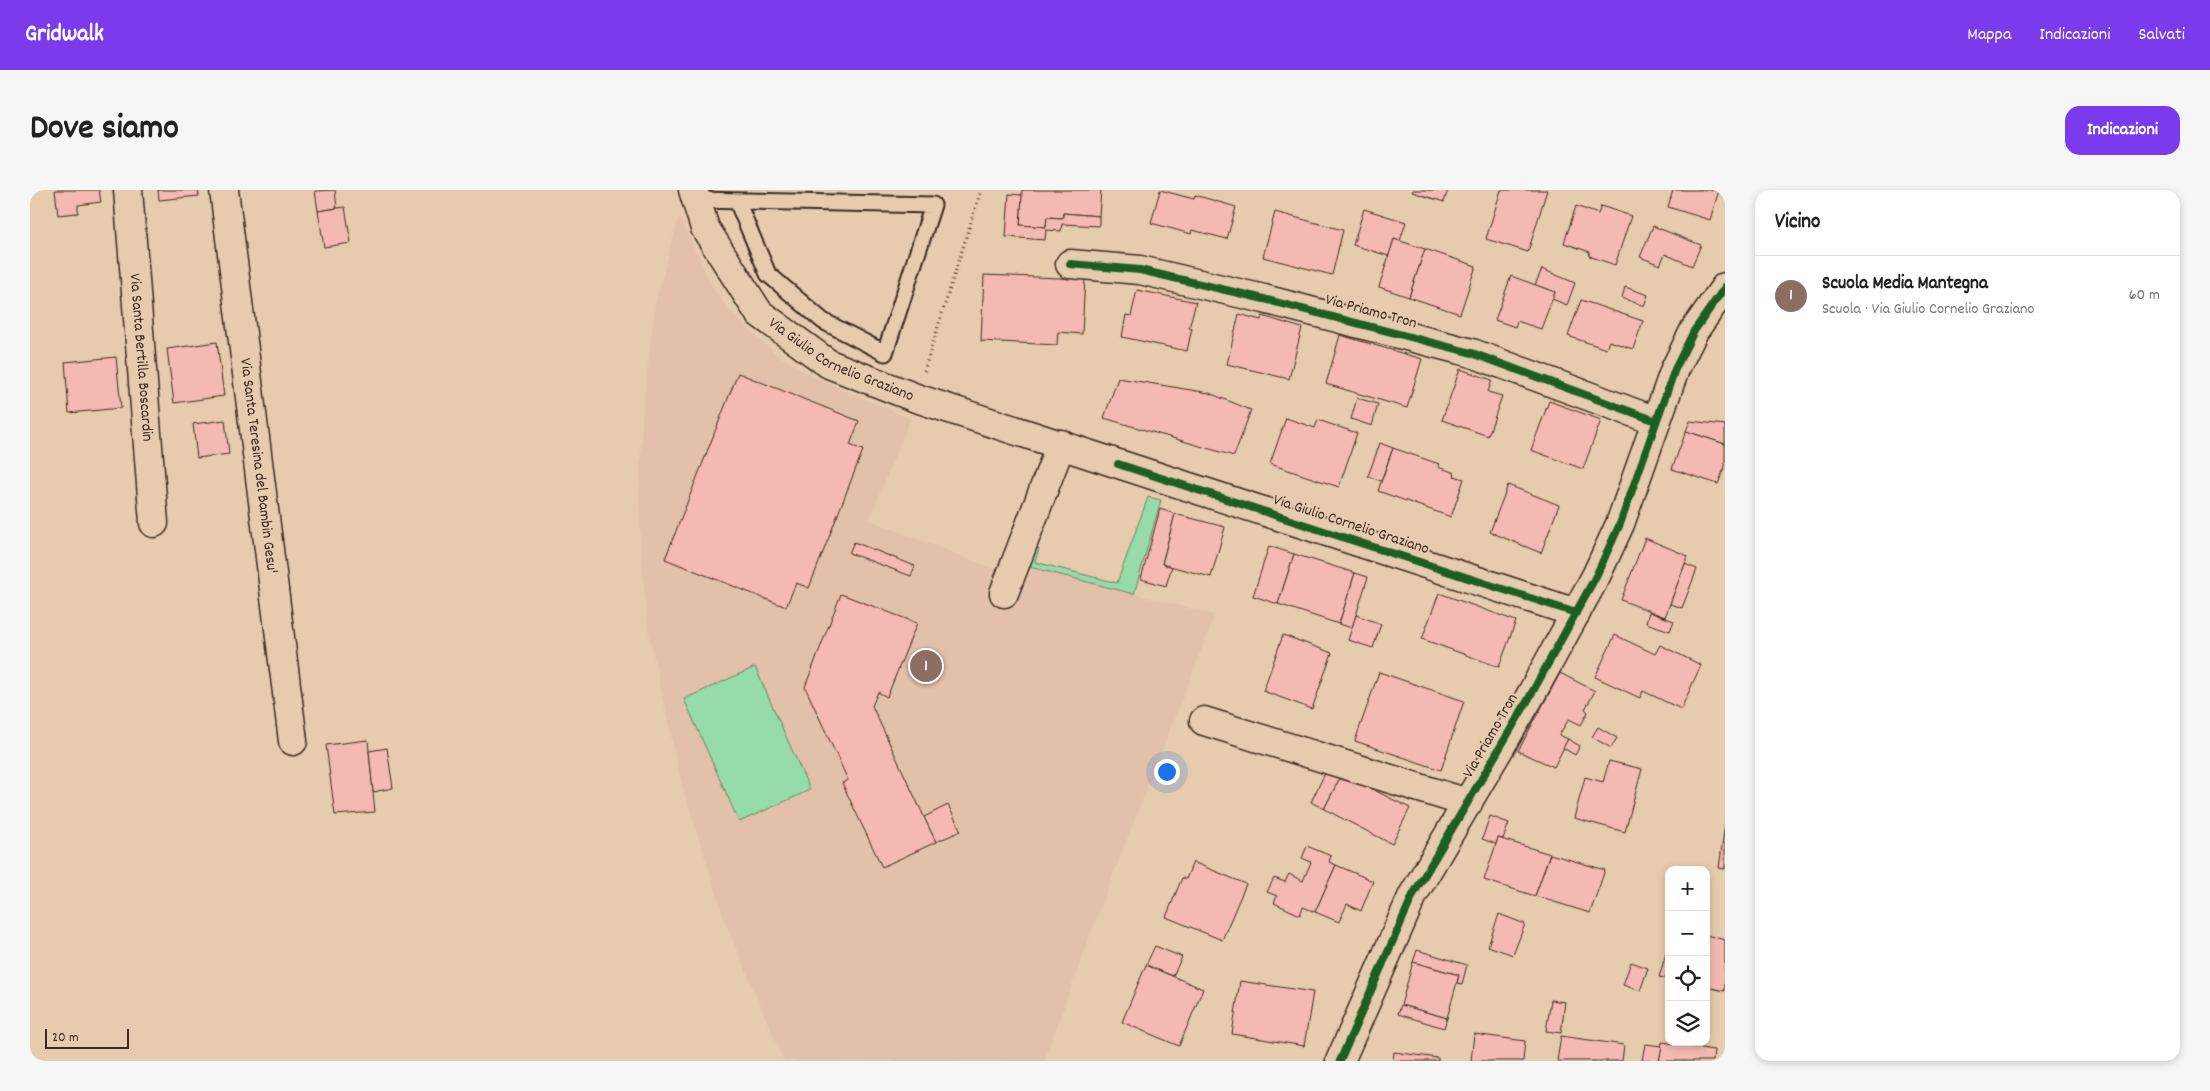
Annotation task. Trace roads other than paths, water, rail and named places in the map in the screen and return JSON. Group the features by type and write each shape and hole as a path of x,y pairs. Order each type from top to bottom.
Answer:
{"street":[{"name":"Via Santa Bertilla Boscardin","path":"128,190 154,524"},
{"name":"Via Santa Teresina del Bambin Gesu'","path":"224,190 293,742"},
{"name":"Via Giulio Cornelio Graziano","path":"694,195 705,228 759,313 829,364 916,398 1576,613"},
{"name":"Via Priamo Tron","path":"1070,264 1150,272 1264,298 1472,353 1656,421"},
{"name":"Via Priamo Tron","path":"1340,1061 1402,917 1576,613 1620,524 1675,369 1694,331 1725,287"},
{"path":"1004,593 1061,444"},
{"name":"Via Priamo Tron","path":"1204,721 1468,803"}],"lane":[{"path":"694,195 737,201 933,204 885,353 823,321 768,274 737,201"}],"place":[{"name":"Scuola Media Mantegna","path":"926,666"}]}
